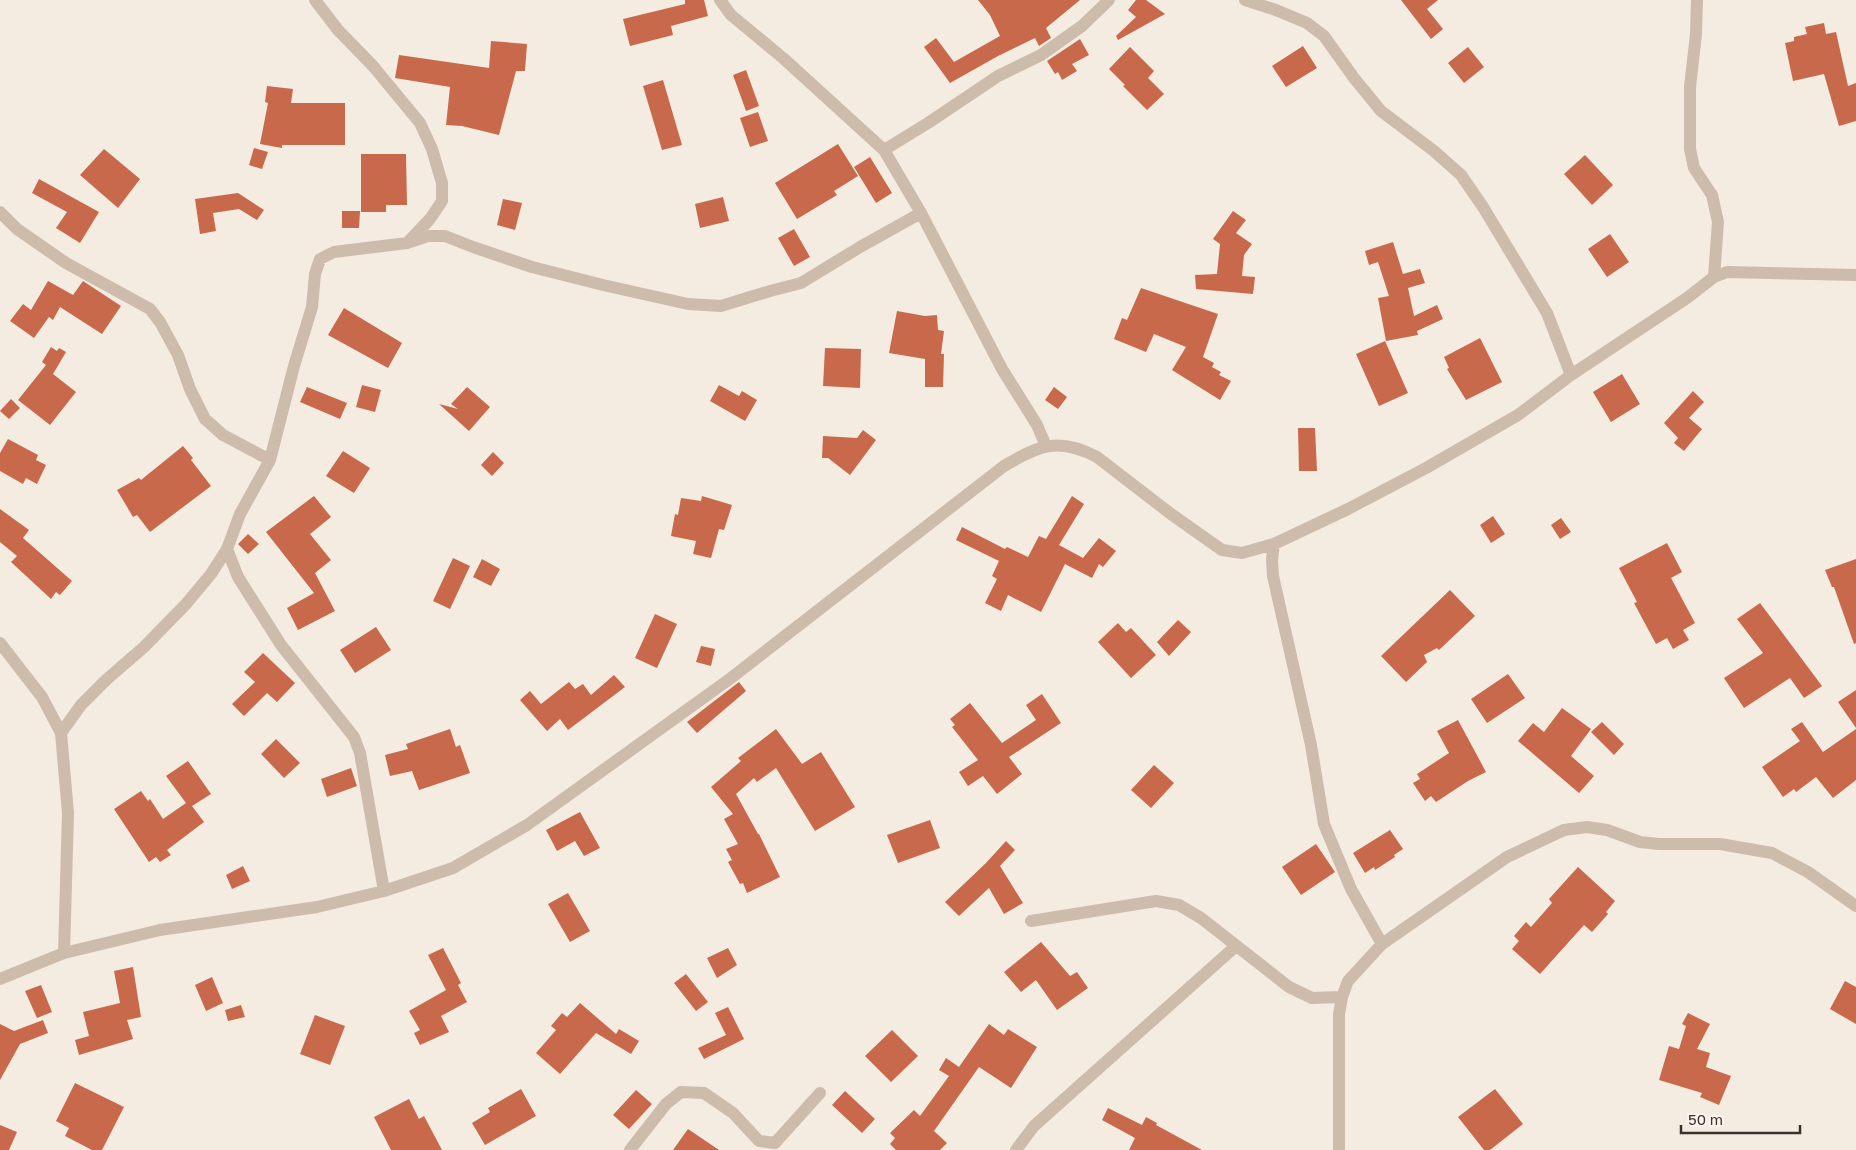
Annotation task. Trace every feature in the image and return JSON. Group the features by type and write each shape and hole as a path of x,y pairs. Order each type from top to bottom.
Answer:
{"street":[{"path":"315,0 338,30 373,66 420,124 432,149 442,183 442,201 430,218 407,243"},
{"path":"720,0 731,15 783,58 884,150 921,213 1002,369 1037,425 1046,446"},
{"path":"884,150 998,76 1041,55 1082,26 1109,0"},
{"path":"1245,0 1307,23 1324,36 1354,78 1381,111 1434,150 1461,175 1483,207 1547,313 1570,375"},
{"path":"1697,0 1696,34 1690,87 1690,149 1694,168 1712,195 1718,222 1714,276"},
{"path":"0,212 17,228 66,263 150,309 160,322 178,354 190,389 204,419 223,435 270,460"},
{"path":"62,733 81,705 144,647 186,604 211,574 227,549 240,514 270,460 294,366 312,307 315,274 320,259 334,252 407,243 428,236 445,236 532,267 688,304 721,306 801,283 921,213"},
{"path":"0,979 64,953 160,930 317,907 384,891 453,868 527,825 731,678 1004,466 1029,452 1046,446 1058,445 1085,451 1097,457 1171,514 1222,550 1242,553 1274,544 1348,509 1518,416 1570,375 1687,298 1714,276 1727,272 1856,275"},
{"path":"1274,544 1273,576 1311,745 1324,824 1351,889 1382,944"},
{"path":"227,549 238,577 276,638 354,737 360,753 384,891"},
{"path":"0,644 42,697 62,733 68,812 64,953"},
{"path":"1339,1150 1339,1014 1342,997 1348,981 1382,944 1507,857 1564,830 1587,827 1607,830 1640,842 1659,844 1720,844 1772,853 1808,872 1856,906"},
{"path":"1031,921 1156,901 1178,905 1201,918 1289,987 1312,998 1342,997"},
{"path":"1016,1150 1034,1126 1236,946"},
{"path":"630,1150 666,1104 681,1092 704,1093 733,1113 760,1141 775,1143 820,1093"}],"building":[{"path":"685,0 704,0 708,16 671,26 673,35 630,46 623,19 685,4"},
{"path":"978,0 1080,0 1046,28 1051,38 1039,46 1035,38 950,83 924,47 936,38 954,62 1000,36 990,15"},
{"path":"1136,0 1146,0 1165,14 1118,40 1116,36 1136,17 1128,10"},
{"path":"1401,0 1438,0 1427,9 1443,29 1431,39"},
{"path":"1824,23 1826,34 1836,32 1848,86 1856,83 1856,121 1839,126 1824,74 1793,81 1785,43 1794,41 1794,37 1807,34 1805,27"},
{"path":"1080,39 1089,55 1072,64 1077,71 1062,80 1058,72 1055,74 1047,61"},
{"path":"491,41 527,44 525,71 516,71 499,135 462,126 446,125 450,87 395,78 399,55 489,68"},
{"path":"1303,46 1317,68 1286,87 1272,66"},
{"path":"1130,47 1154,71 1148,78 1164,94 1147,110 1109,69"},
{"path":"1468,47 1484,67 1464,83 1448,63"},
{"path":"746,70 759,106 746,111 733,75"},
{"path":"663,80 682,145 662,150 643,86"},
{"path":"267,86 293,89 291,103 345,103 345,145 282,145 282,148 260,144 268,103 265,102"},
{"path":"758,112 768,141 750,147 740,118"},
{"path":"838,144 858,176 834,191 837,195 797,219 775,183"},
{"path":"254,148 268,152 262,169 249,165"},
{"path":"104,149 140,179 118,208 80,175"},
{"path":"361,154 406,154 407,205 386,205 386,212 361,212"},
{"path":"1585,155 1613,185 1592,205 1564,174"},
{"path":"870,157 892,193 876,203 854,167"},
{"path":"39,179 99,212 80,243 56,228 67,212 32,193"},
{"path":"238,193 264,210 257,220 239,209 213,213 216,231 200,234 195,199"},
{"path":"723,197 729,221 700,228 695,204"},
{"path":"503,199 522,203 515,230 497,225"},
{"path":"342,211 360,211 359,228 342,228"},
{"path":"1233,211 1246,220 1236,233 1252,244 1244,255 1242,276 1255,277 1253,294 1196,289 1195,275 1217,274 1220,244 1213,239"},
{"path":"794,229 810,257 794,266 778,238"},
{"path":"1610,234 1629,262 1607,277 1588,249"},
{"path":"1393,242 1403,274 1420,269 1425,283 1408,288 1414,316 1437,305 1443,319 1417,331 1418,335 1386,341 1378,298 1389,296 1378,262 1369,265 1365,251"},
{"path":"48,281 73,295 83,281 121,306 102,334 60,307 53,320 49,317 34,338 10,321 23,304 31,310"},
{"path":"1141,288 1218,314 1203,357 1214,363 1212,367 1221,372 1219,375 1231,381 1220,400 1172,370 1186,347 1154,334 1146,352 1114,339 1122,318 1127,320"},
{"path":"344,308 402,343 388,368 328,335"},
{"path":"897,311 925,316 937,315 938,330 944,331 941,354 944,354 943,387 925,387 925,359 889,353"},
{"path":"1480,338 1502,382 1466,400 1447,369 1449,368 1444,357"},
{"path":"1385,341 1408,393 1379,406 1356,354"},
{"path":"51,347 57,351 59,348 66,352 53,374 76,392 50,425 18,400 46,365 42,362"},
{"path":"825,348 861,349 860,388 823,386"},
{"path":"1622,374 1640,404 1611,422 1593,392"},
{"path":"362,385 381,390 375,412 356,407"},
{"path":"719,385 739,396 742,391 757,400 745,421 710,401"},
{"path":"307,387 347,403 340,419 300,402"},
{"path":"467,387 490,407 469,431 439,404 458,409 451,404"},
{"path":"1054,387 1067,397 1058,409 1045,400"},
{"path":"1693,391 1704,402 1689,418 1702,429 1684,451 1674,443 1678,438 1664,423"},
{"path":"11,399 20,408 9,419 0,411"},
{"path":"1298,428 1315,428 1317,471 1299,471"},
{"path":"863,430 876,440 850,475 828,458 822,458 823,436 857,438"},
{"path":"8,439 38,455 36,460 46,465 37,484 26,478 23,484 0,471 0,453"},
{"path":"183,446 211,486 150,532 137,515 133,517 117,490 139,478 141,480"},
{"path":"343,451 370,468 354,493 326,476"},
{"path":"493,452 504,463 492,476 481,465"},
{"path":"314,496 331,517 310,534 331,560 315,573 335,611 298,630 287,608 314,593 266,532"},
{"path":"702,496 732,505 724,530 719,529 711,558 693,554 696,541 671,536 675,514 678,515 681,498 701,501"},
{"path":"1072,496 1084,504 1059,545 1083,558 1099,538 1116,551 1103,567 1099,564 1092,578 1065,564 1041,612 1008,595 1001,611 985,603 997,579 992,576 999,561 956,540 962,527 1005,549 1007,547 1028,557 1039,536 1046,539"},
{"path":"0,509 29,530 23,538 72,581 60,595 56,592 51,599 11,562 17,556 0,542"},
{"path":"1493,516 1505,534 1491,543 1480,525"},
{"path":"1561,518 1571,532 1560,539 1551,525"},
{"path":"248,534 259,544 248,554 238,544"},
{"path":"1667,543 1682,572 1671,578 1695,623 1683,630 1689,640 1673,649 1667,638 1656,644 1634,603 1637,602 1619,568"},
{"path":"453,558 470,566 450,609 433,601"},
{"path":"482,559 500,569 491,586 473,577"},
{"path":"1856,559 1856,643 1854,644 1834,587 1832,587 1825,570"},
{"path":"1450,590 1475,616 1439,650 1437,648 1424,655 1427,662 1406,682 1381,656"},
{"path":"1760,603 1822,686 1804,698 1790,678 1744,708 1724,678 1763,653 1737,619"},
{"path":"655,614 677,624 657,668 635,658"},
{"path":"1178,620 1191,632 1169,656 1157,642"},
{"path":"1118,623 1126,632 1131,628 1156,655 1131,678 1098,642"},
{"path":"376,627 391,650 355,673 340,650"},
{"path":"701,646 715,649 711,666 696,662"},
{"path":"263,653 295,683 277,702 267,693 244,716 232,704 255,682 244,672"},
{"path":"1508,674 1525,698 1487,723 1471,699"},
{"path":"614,675 625,687 568,730 560,719 547,731 520,700 530,691 541,704 569,682 575,689 583,684 591,695"},
{"path":"739,682 746,691 697,733 687,722"},
{"path":"1856,690 1856,728 1838,702"},
{"path":"1042,694 1061,723 1009,757 1022,774 997,794 983,776 968,786 959,772 978,760 952,727 955,725 950,719 970,703 1002,743 1036,720 1026,705"},
{"path":"1562,708 1591,729 1571,756 1594,776 1579,793 1518,741 1533,723 1544,732"},
{"path":"1458,720 1486,772 1468,781 1436,802 1431,796 1425,801 1413,783 1420,779 1417,774 1449,753 1437,731"},
{"path":"1602,722 1624,744 1614,755 1591,732"},
{"path":"1802,722 1823,752 1856,729 1856,780 1833,798 1816,777 1796,792 1794,789 1783,797 1762,767 1800,741 1791,729"},
{"path":"450,729 456,747 460,745 470,773 419,790 412,771 390,776 385,755 408,749 406,744"},
{"path":"776,729 802,764 821,752 855,807 815,831 776,768 757,782 754,778 736,794 759,834 780,877 747,893 743,883 740,884 728,862 732,860 726,849 738,844 724,819 733,814 711,787 741,761 738,758"},
{"path":"276,739 300,763 284,778 261,754"},
{"path":"188,761 211,794 192,806 204,822 167,850 171,855 160,862 156,857 149,862 114,809 141,791 148,801 150,799 163,819 186,803 166,776"},
{"path":"1154,765 1174,783 1151,808 1131,790"},
{"path":"351,768 357,786 327,797 321,779"},
{"path":"580,812 600,848 584,856 575,841 557,851 546,830"},
{"path":"930,820 940,848 898,863 887,835"},
{"path":"1390,830 1403,849 1394,855 1395,857 1375,870 1374,867 1365,873 1353,853"},
{"path":"1006,841 1015,850 1000,866 1023,903 1004,914 989,888 959,916 945,902"},
{"path":"1316,844 1335,872 1301,895 1282,867"},
{"path":"243,866 250,881 232,889 226,875"},
{"path":"1578,867 1615,901 1606,912 1608,914 1592,932 1584,925 1540,974 1512,949 1519,941 1514,936 1526,922 1531,927 1552,903 1549,899"},
{"path":"568,893 590,931 570,942 548,904"},
{"path":"1041,942 1070,976 1077,972 1088,988 1057,1010 1036,980 1021,992 1004,972"},
{"path":"443,948 461,983 458,985 467,1002 441,1016 449,1032 420,1045 414,1033 420,1030 409,1011 446,990 428,955"},
{"path":"728,948 737,965 717,978 707,958"},
{"path":"133,967 141,1017 127,1020 133,1039 79,1055 75,1040 89,1036 83,1012 120,1003 114,971"},
{"path":"686,974 708,1002 696,1011 674,983"},
{"path":"212,977 223,1003 206,1011 195,985"},
{"path":"1845,981 1856,987 1856,1024 1830,1009"},
{"path":"41,985 52,1012 37,1018 25,991"},
{"path":"580,1003 616,1034 619,1029 639,1041 631,1054 596,1033 560,1074 536,1053 556,1030 551,1026 562,1013 567,1017"},
{"path":"241,1005 245,1017 228,1021 225,1010"},
{"path":"728,1007 744,1039 704,1059 698,1048 726,1035 715,1013"},
{"path":"1688,1013 1710,1024 1697,1049 1710,1053 1706,1067 1731,1076 1719,1105 1700,1097 1702,1093 1659,1080 1669,1046 1679,1049 1686,1026 1682,1024"},
{"path":"315,1015 345,1026 330,1065 300,1054"},
{"path":"43,1020 48,1033 20,1044 0,1080 0,1024 14,1031"},
{"path":"989,1024 1004,1035 1008,1029 1037,1047 1011,1088 979,1067 934,1131 947,1143 940,1150 896,1150 890,1144 895,1138 890,1133 914,1110 920,1116 949,1076 939,1070 946,1058 959,1067"},
{"path":"892,1030 918,1056 891,1082 865,1056"},
{"path":"75,1083 124,1107 102,1150 92,1150 65,1136 69,1128 56,1121"},
{"path":"521,1089 536,1116 485,1145 472,1123 490,1112 488,1108"},
{"path":"1495,1089 1523,1124 1490,1150 1484,1150 1458,1117"},
{"path":"636,1090 652,1104 629,1129 613,1115"},
{"path":"845,1091 875,1119 862,1133 832,1105"},
{"path":"409,1099 419,1119 424,1116 442,1150 391,1150 374,1117"},
{"path":"1108,1108 1142,1125 1146,1117 1157,1123 1156,1125 1202,1150 1129,1150 1135,1138 1102,1120"},
{"path":"0,1125 17,1132 9,1150 0,1150"},
{"path":"688,1129 719,1150 673,1150"}]}
